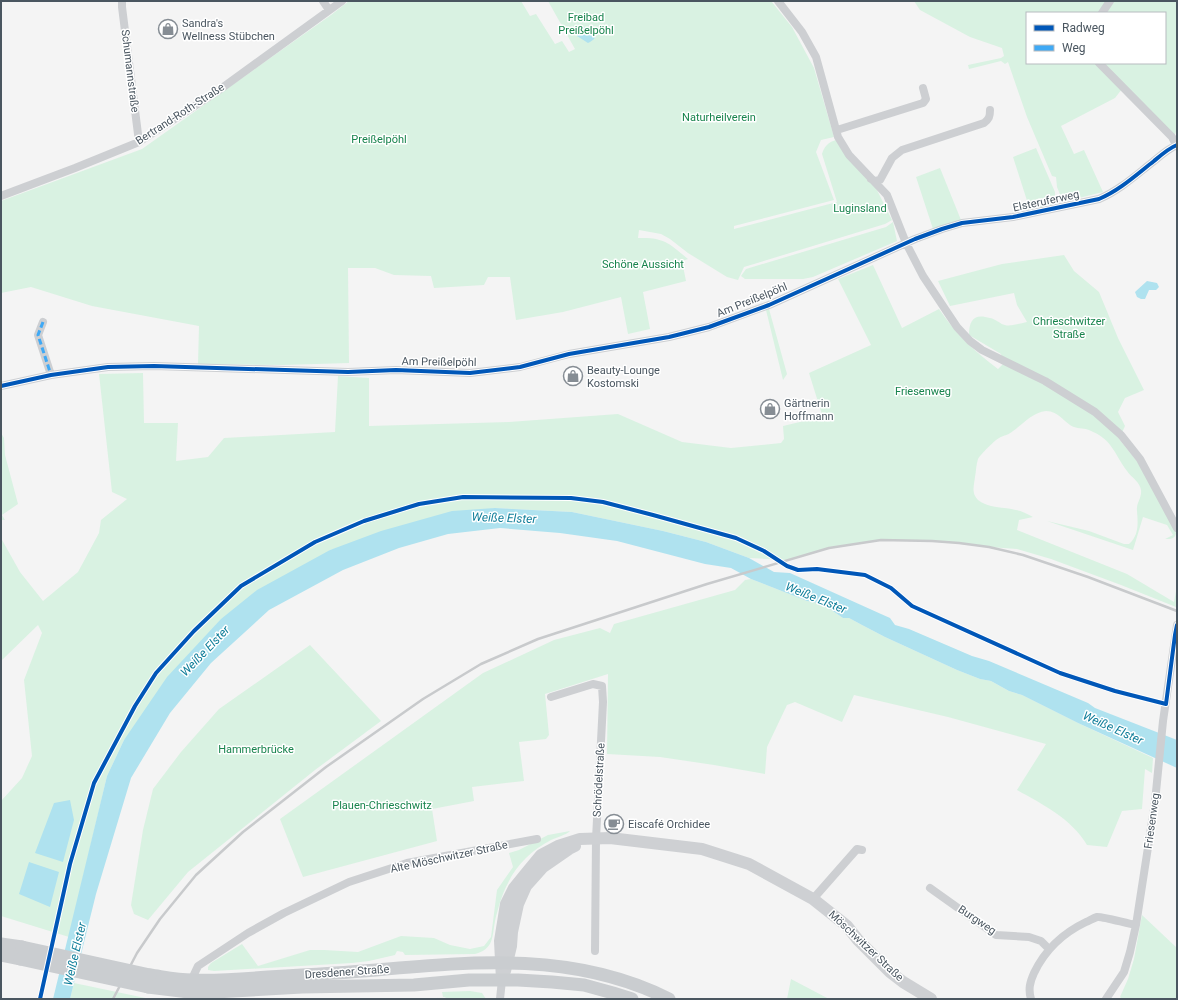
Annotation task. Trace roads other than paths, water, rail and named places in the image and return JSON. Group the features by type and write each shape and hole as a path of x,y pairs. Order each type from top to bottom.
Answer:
{"main road":[{"name":"Möschwitzer Straße","path":"502,980 504,962 500,941 506,904 514,888 541,855 558,846 580,839 610,838 702,849 749,864 813,899 846,926 890,972 903,982 931,999"},
{"path":"1,939 21,953"},
{"path":"1,944 21,953"},
{"name":"Dresdener Straße","path":"21,953 149,981 188,986 223,980 342,973 472,962 504,962 548,965 576,968 599,973 645,988 669,999"},
{"path":"1,955 21,953"},
{"name":"Dresdener Straße","path":"188,986 197,993 302,987 414,985 469,980 502,980 552,982 584,986 613,992 632,999"}],"street":[{"name":"Schumannstraße","path":"122,1 139,142"},
{"path":"323,1 329,10"},
{"name":"Bertrand-Roth-Straße","path":"1,196 139,142 215,93 342,1"},
{"path":"778,1 802,32 816,57 838,137 850,155 886,195 906,243 923,276 944,310 970,342 982,350 1045,381 1095,412 1121,435 1140,458 1177,528"},
{"path":"1103,12 1110,1"},
{"name":"Elsteruferweg","path":"906,243 962,223 1012,217 1099,199 1112,194 1176,145 1172,137 1100,64"},
{"path":"837,130 923,103 926,99 923,88"},
{"path":"869,177 875,181 880,180 892,158 902,150 984,123 990,116 990,110"},
{"name":"Am Preißelpöhl","path":"1,386 51,375 108,367 154,366 348,372 396,370 470,373 520,367 569,354 669,337 709,327 769,305 906,243"},
{"path":"43,322 38,335 51,375"},
{"name":"Friesenweg","path":"1106,999 1124,972 1136,925 1158,773 1174,635 1177,625"},
{"name":"Schrödelstraße","path":"551,697 593,684 602,686 603,702 596,839 595,951"},
{"name":"Alte Möschwitzer Straße","path":"188,986 198,966 248,933 284,913 349,882 407,864 538,839"},
{"path":"813,899 857,849 862,850"},
{"name":"Burgweg","path":"930,888 996,935 1028,936 1041,941 1049,949"},
{"path":"1032,999 1028,989 1032,978 1040,961 1060,938 1079,925 1097,917 1136,925"},
{"path":"500,999 502,980"}],"water":[{"path":"584,27 591,27 596,32 594,39 588,43 577,36 577,30"},
{"path":"1147,281 1157,283 1159,287 1156,290 1149,290 1145,299 1141,299 1137,297 1135,292"},
{"name":"Weiße Elster","path":"495,508 572,512 663,531 706,542 749,558 774,572 790,573 890,618 895,625 909,629 972,656 989,661 1088,703 1095,708 1177,740 1177,768 1078,723 1022,695 1009,691 991,681 980,679 957,670 885,637 849,618 843,618 827,607 807,601 751,579 731,568 705,564 617,541 560,533 500,528 448,534 399,548 343,570 269,610 211,663 170,713 131,778 96,894 70,999 53,999 107,776 124,740 167,677 221,619 257,590 330,550 381,531 452,511"},
{"path":"70,800 74,820 63,862 35,853 54,803"},
{"path":"29,862 59,872 50,907 19,894"}],"railway":[{"path":"113,999 137,953 160,919 196,875 243,832 326,767 423,699 481,664 538,639 707,584 829,548 881,540 959,543 989,547 1023,555 1088,577 1177,611"}],"place":[{"name":"Sandra's Wellness Stübchen","path":"168,29"},
{"name":"Beauty-Lounge Kostomski","path":"573,376"},
{"name":"Gärtnerin Hoffmann","path":"770,409"},
{"name":"Eiscafé Orchidee","path":"614,824"}],"park label":[{"name":"Freibad Preißelpöhl","path":"586,23"},
{"name":"Naturheilverein","path":"719,117"},
{"name":"Preißelpöhl","path":"379,139"},
{"name":"Luginsland","path":"860,208"},
{"name":"Schöne Aussicht","path":"643,264"},
{"name":"Chrieschwitzer Straße","path":"1069,327"},
{"name":"Hammerbrücke","path":"256,749"},
{"name":"Plauen-Chrieschwitz","path":"382,805"}]}
